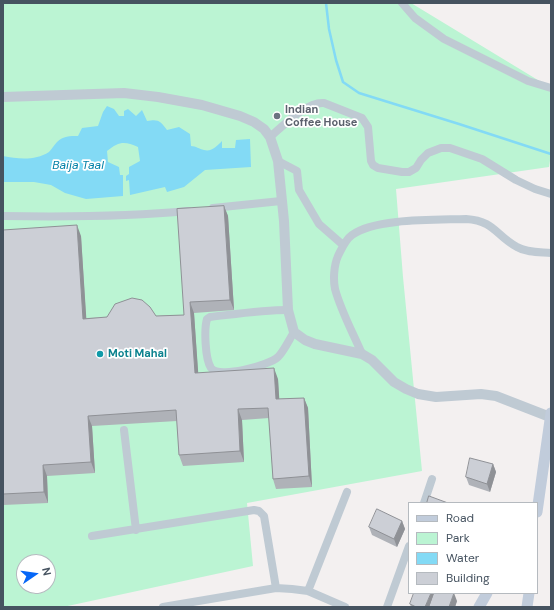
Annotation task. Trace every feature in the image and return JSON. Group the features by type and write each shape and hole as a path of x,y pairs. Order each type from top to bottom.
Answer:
{"main road":[{"path":"538,506 550,431 551,415"},
{"path":"479,607 486,594"}],"street":[{"path":"402,3 415,18 444,39 528,81 551,88"},
{"path":"3,97 124,93 158,97 202,105 240,116 254,122 264,129 270,137 278,161 284,221 288,310 294,332 305,340 316,344 362,354 372,360 394,382 418,394 436,397 481,394 496,396 551,415"},
{"path":"270,137 304,109 319,103 324,103 362,118 366,122 370,135 371,161 373,165 378,168 410,172 416,168 428,153 440,148 450,148 482,159 516,180 535,189 551,194"},
{"path":"278,161 298,171 299,190 319,224 343,245"},
{"path":"3,216 83,217 150,215 281,201"},
{"path":"362,354 341,306 335,287 334,272 337,259 343,245 351,236 361,230 393,222 466,219 477,220 489,224 516,247 522,250 551,253"},
{"path":"288,310 239,313 210,317 207,319 204,327 208,359 211,368 217,372 254,368 269,364 279,357 294,332"},
{"path":"124,430 136,530"},
{"path":"424,502 432,480"},
{"path":"308,591 347,492"},
{"path":"92,536 254,510 259,511 264,516 276,588"},
{"path":"387,607 408,549"},
{"path":"163,607 276,588 308,591 326,603 345,607"}],"green space":[{"path":"3,3 411,3 551,88 551,154 549,167 396,189 422,471 247,503 253,566 63,607 3,607"}],"water":[{"name":"Baija Taal","path":"107,106 114,109 119,116 124,116 124,111 128,109 136,116 142,110 147,121 159,121 167,130 179,127 190,134 191,146 204,150 216,147 222,141 222,148 235,148 236,140 250,139 251,167 205,170 184,187 167,192 165,187 130,195 129,180 126,181 126,176 129,174 129,167 140,161 138,147 122,143 115,145 107,151 108,162 119,167 120,175 123,175 123,196 86,199 65,193 51,185 34,182 3,182 3,156 32,158 44,155 64,137 78,136 82,128 98,126"}],"building":[{"name":"Moti Mahal","path":"224,206 230,300 190,302 195,373 274,368 276,399 304,398 309,476 273,479 268,408 238,409 240,451 179,455 176,410 88,416 91,462 43,465 44,492 3,494 3,230 77,225 83,319 107,317 115,304 132,298 142,300 150,307 156,316 184,315 177,209"},
{"path":"470,458 493,464 487,484 466,477"},
{"path":"429,496 445,502 427,502"},
{"path":"377,509 402,521 394,539 369,527"},
{"path":"414,594 431,594 425,607 416,607 410,604"},
{"path":"434,594 454,594 449,607 429,607"}],"waterway":[{"path":"326,3 329,29 343,82 359,93 551,154"}],"place":[{"name":"Indian Coffee House","path":"277,116"},
{"name":"Moti Mahal","path":"100,354"}]}
